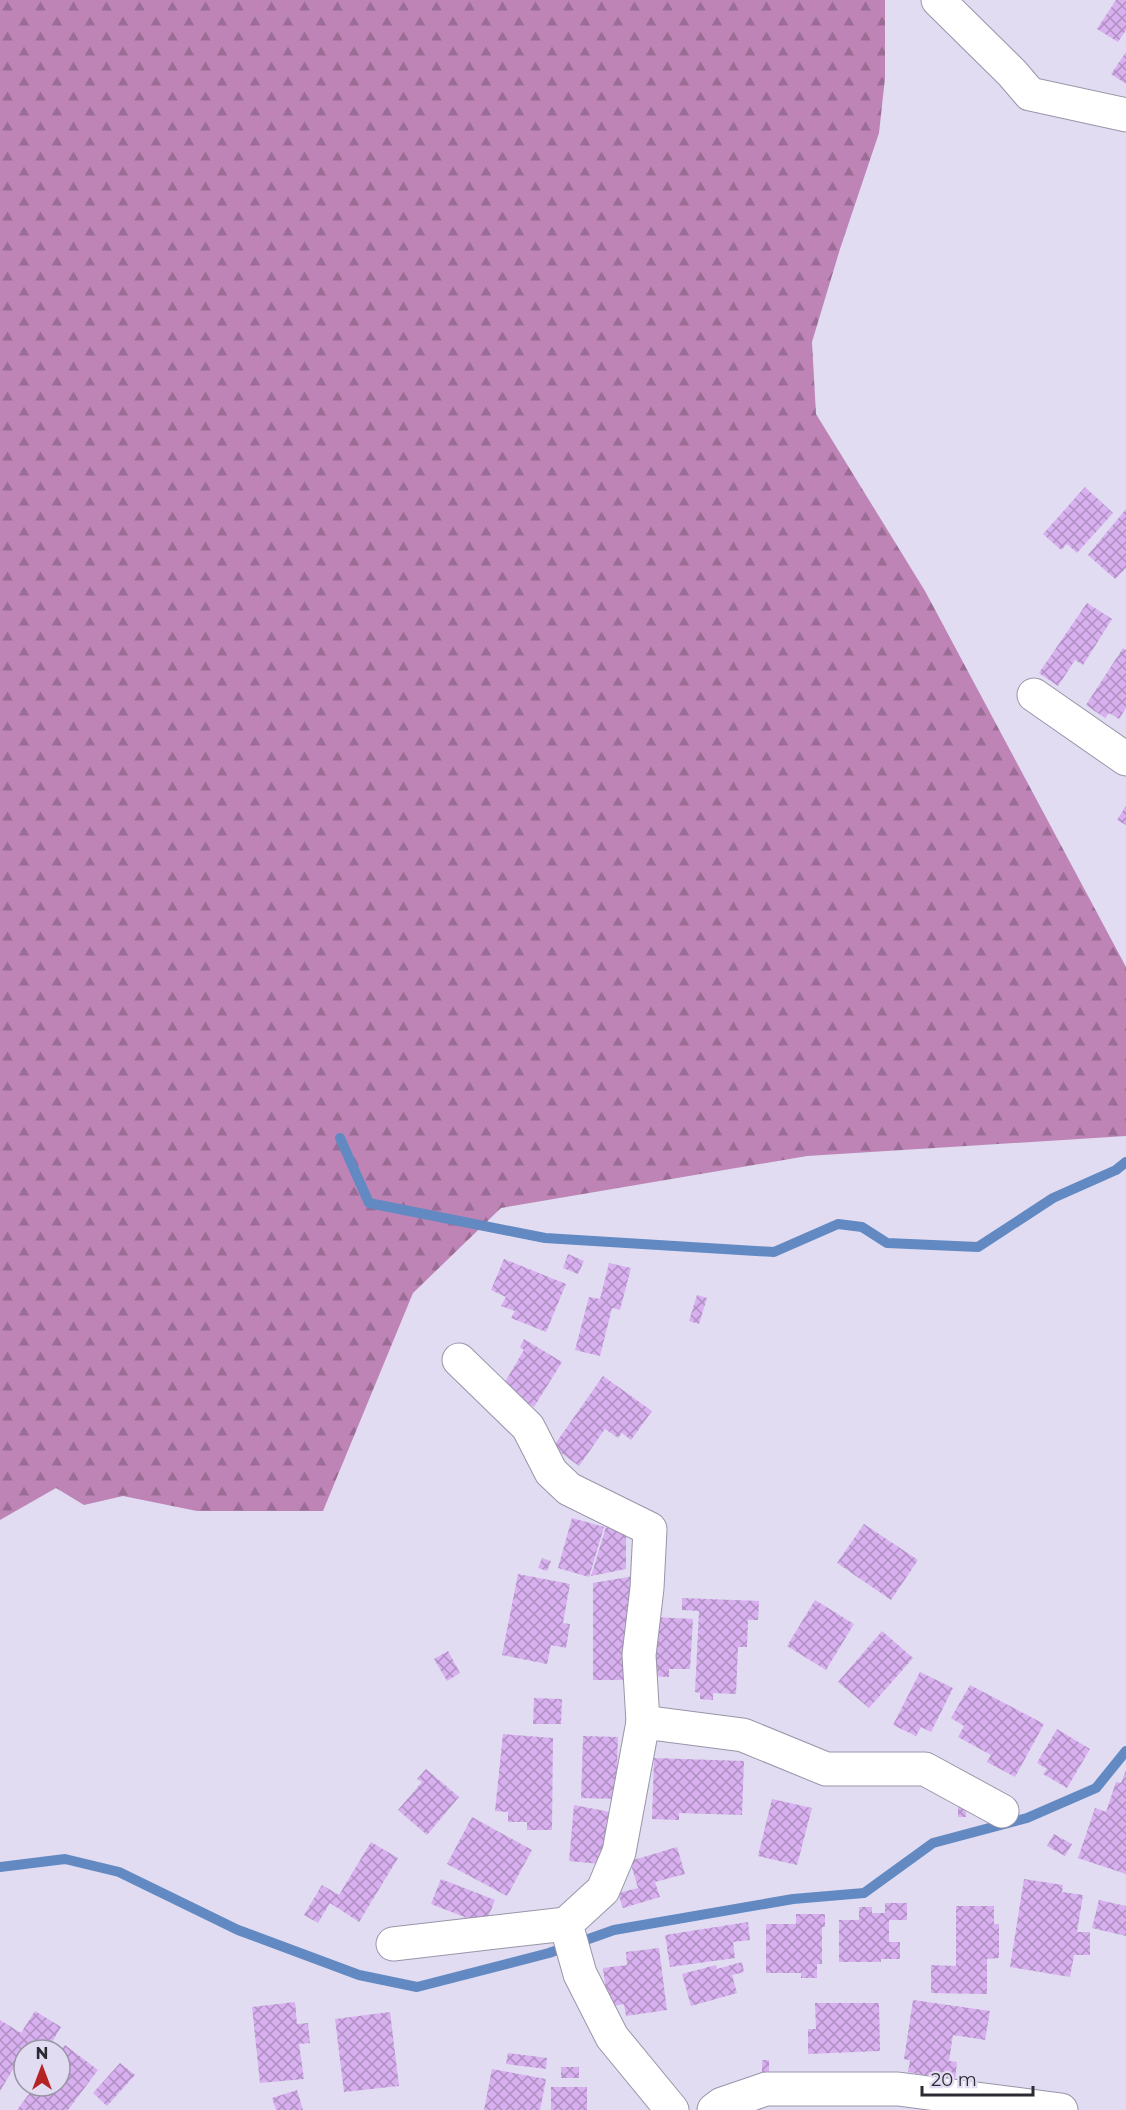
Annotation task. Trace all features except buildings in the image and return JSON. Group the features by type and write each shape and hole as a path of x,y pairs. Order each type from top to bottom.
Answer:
{"street":[{"path":"938,0 1012,73 1030,94 1126,116"},
{"path":"1034,695 1126,759"},
{"path":"459,1359 528,1427 551,1472 557,1478 569,1488 650,1529 647,1588 639,1655 643,1722 619,1852 603,1890 570,1938"},
{"path":"643,1722 743,1735 826,1769 925,1769 1002,1811"},
{"path":"393,1944 570,1938"},
{"path":"570,1938 580,1974 612,2037 672,2110"},
{"path":"714,2110 722,2104 766,2089 898,2089 1061,2110"}],"green space":[{"path":"0,0 885,0 885,78 879,133 812,342 816,414 925,591 1126,967 1126,1136 807,1156 501,1208 413,1293 323,1511 197,1511 123,1496 84,1505 56,1488 0,1520"}],"waterway":[{"path":"340,1138 369,1203 545,1238 774,1252 838,1224 862,1227 887,1243 978,1247 1053,1198 1116,1170 1126,1162"},
{"path":"0,1867 65,1859 119,1872 238,1930 359,1975 417,1987 549,1953 614,1930 793,1899 864,1893 933,1843 1027,1818 1096,1788 1126,1751"}]}
